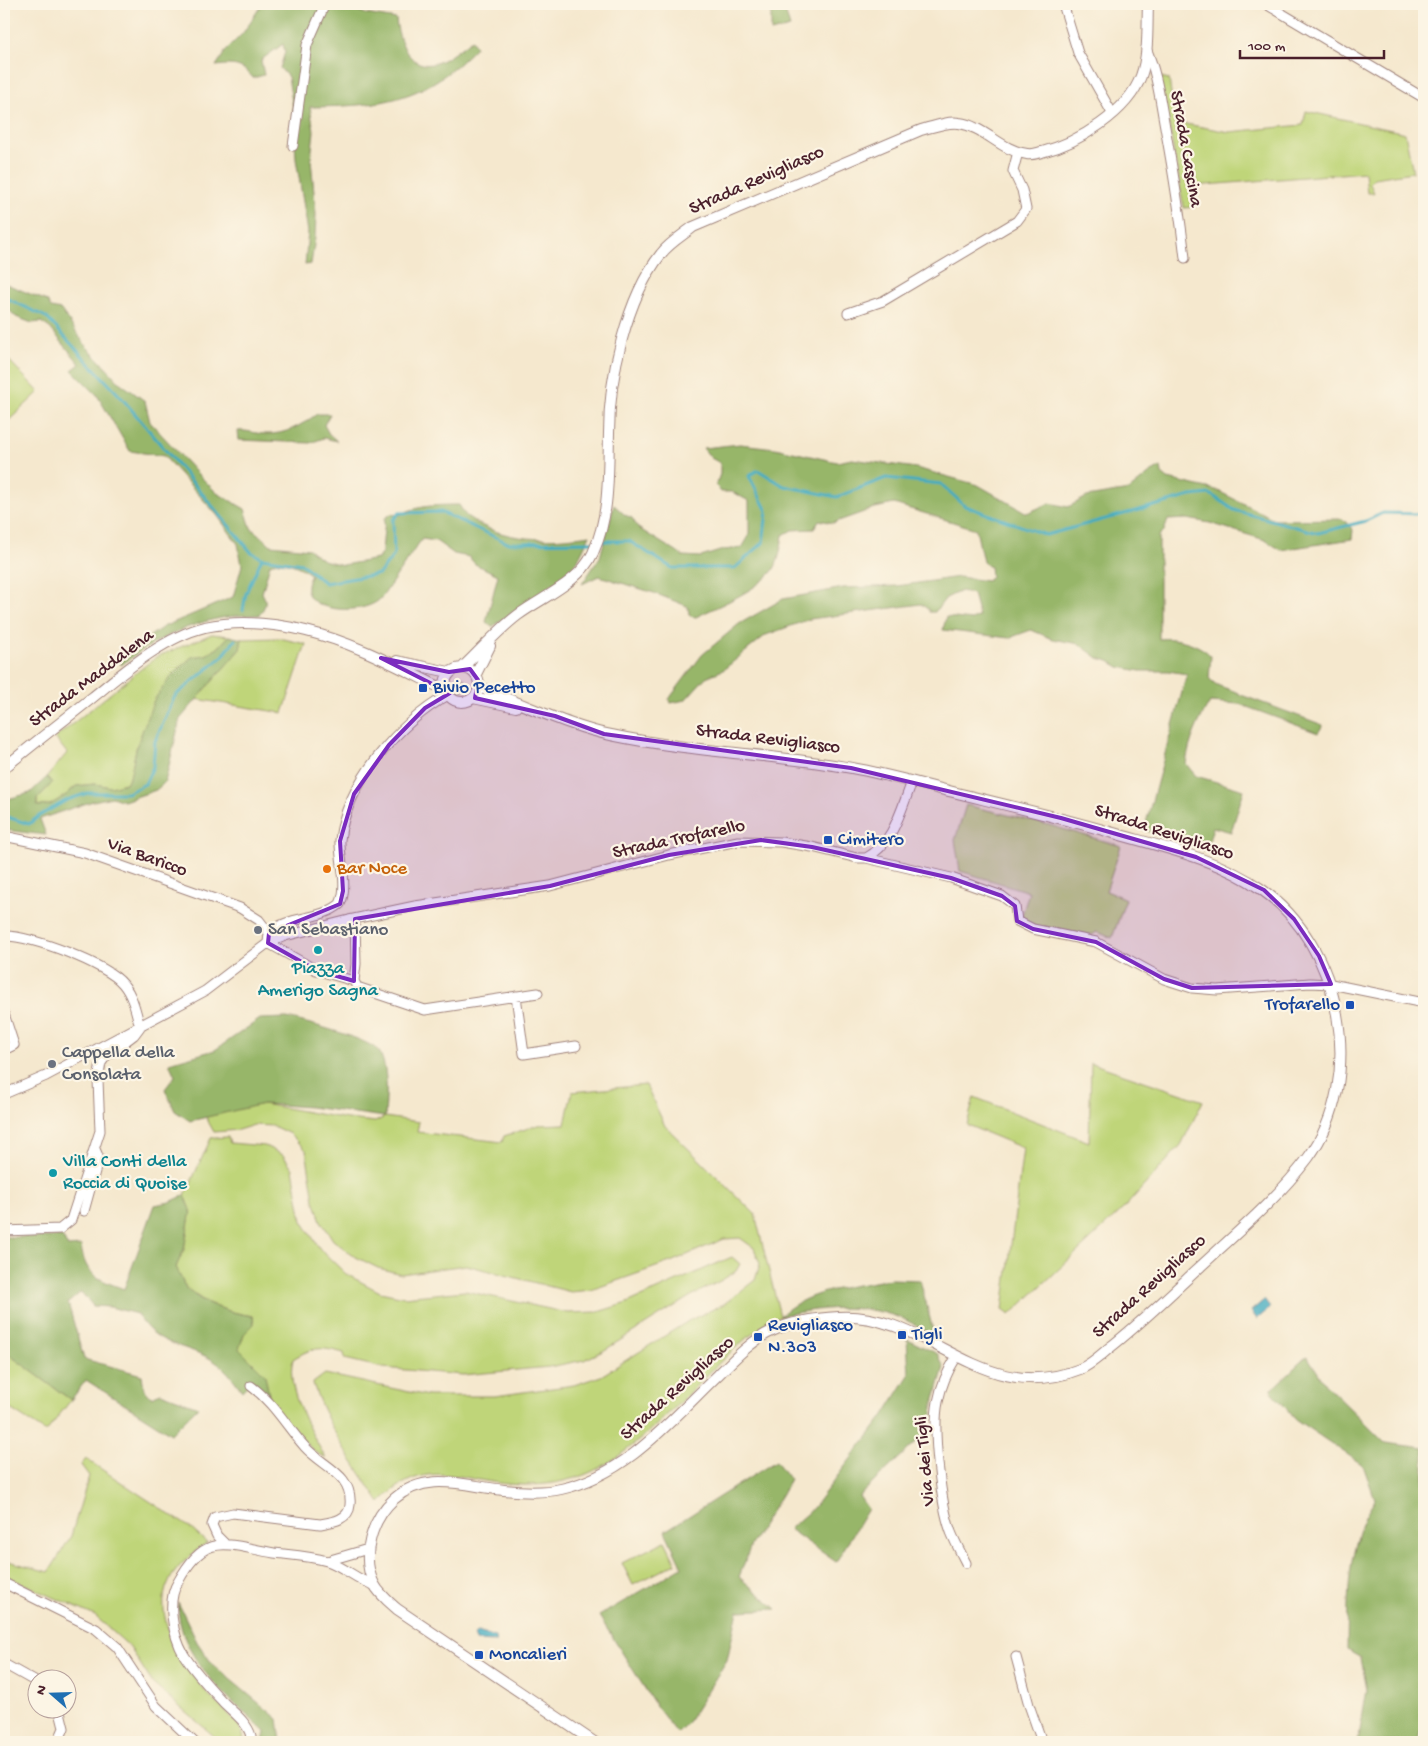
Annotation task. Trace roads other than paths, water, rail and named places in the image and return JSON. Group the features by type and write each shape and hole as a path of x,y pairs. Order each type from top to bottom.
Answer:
{"street":[{"path":"294,146 307,45 324,4"},
{"path":"1062,4 1078,53 1112,112"},
{"name":"Strada Revigliasco","path":"450,672 463,667 518,616 578,574 592,554 602,526 609,482 609,431 612,386 628,323 643,282 662,252 693,227 921,130 958,122 975,128 1008,149 1029,155 1058,148 1093,130 1129,98 1136,87 1144,69 1148,4"},
{"path":"1266,4 1424,98"},
{"name":"Strada Cascina","path":"1146,48 1153,64 1158,87 1179,207 1185,258"},
{"path":"848,313 883,301 1016,221 1026,209 1022,190 1013,171 1018,152"},
{"name":"Strada Maddalena","path":"4,768 132,666 162,646 203,628 235,623 272,624 307,631 381,658 447,692"},
{"name":"Strada Revigliasco","path":"476,674 494,638"},
{"name":"Strada Maddalena","path":"381,658 450,672"},
{"path":"463,667 476,674 479,686 473,698"},
{"path":"268,944 269,933 278,927 326,912 340,904 343,892 340,852 342,823 354,794 374,761 424,708 447,692 444,684 450,672"},
{"name":"Strada Revigliasco","path":"374,1585 368,1549 378,1519 387,1506 409,1488 440,1480 499,1490 532,1492 558,1490 584,1482 610,1470 644,1446 734,1360 769,1332 805,1322 844,1316 878,1320 910,1332 981,1369 1018,1378 1050,1377 1086,1367 1135,1328 1280,1190 1311,1154 1325,1127 1337,1088 1341,1039 1331,984 1319,956 1294,919 1264,890 1231,872 1196,858 1061,818 852,768 657,743 604,734 479,686"},
{"name":"Strada Revigliasco","path":"447,692 459,702 473,698 554,716"},
{"path":"866,858 874,853 892,830 912,782"},
{"name":"Via Baricco","path":"4,836 85,853 240,908 259,920 269,933"},
{"name":"Strada Trofarello","path":"354,919 415,906 550,886 669,855 738,841 781,842 812,846 857,858 866,858 952,878 1002,896 1015,906 1017,921 1033,929 1096,942 1164,979 1192,988 1217,990 1310,983 1331,984 1424,1003"},
{"path":"4,1094 46,1076 131,1029 140,1027 205,992 268,944 297,932 354,919 356,964 354,981 357,987 425,1010 538,993"},
{"path":"4,936 43,943 62,950 111,974 122,982 130,993 140,1027"},
{"path":"268,944 316,970 354,981"},
{"path":"516,996 524,1054 576,1046"},
{"path":"4,1014 14,1041 14,1045 4,1050"},
{"path":"4,1231 60,1229 68,1224 76,1209 101,1119 98,1096 101,1063 106,1056 134,1035 140,1027"},
{"path":"84,1211 97,1164 98,1156 94,1149"},
{"name":"Via dei Tigli","path":"957,1356 937,1403 936,1425 945,1507 950,1531 966,1563"},
{"path":"224,1543 217,1536 212,1525 215,1517 233,1513 320,1524 334,1522 343,1517 350,1508 350,1493 347,1483 335,1470 309,1452 271,1404 251,1386"},
{"path":"248,1742 252,1736 249,1728 221,1700 184,1654 174,1630 172,1604 176,1584 193,1557 207,1548 224,1543 327,1561 364,1582 374,1585 397,1609 594,1742"},
{"path":"327,1561 368,1549"},
{"path":"4,1583 96,1629 117,1647 131,1672 156,1706 194,1742"},
{"path":"1016,1657 1029,1705 1042,1742"},
{"path":"4,1664 28,1677"},
{"path":"58,1742 64,1728 62,1718"}],"water":[{"path":"1264,1300 1270,1308 1257,1319 1251,1311"},
{"path":"477,1632 495,1637 496,1642 476,1641 474,1634"}],"waterway":[{"path":"4,297 46,317 120,396 251,552 262,558 302,564 325,583 379,574 394,555 393,520 399,513 441,512 508,543 594,542"},
{"path":"601,541 629,541 672,568 735,568 763,543 767,511 749,476 758,470 784,486 837,497 886,478 941,484 965,506 1046,535 1191,496 1210,494 1234,510 1318,533 1366,521 1383,513 1424,514"},
{"path":"243,610 246,593 262,558"},
{"path":"4,816 29,824 67,800 88,793 127,793 145,784 153,767 155,741 175,696 223,656 235,640"}],"place":[{"name":"Bivio Pecetto","path":"423,688"},
{"name":"Cimitero","path":"828,840"},
{"name":"Bar Noce","path":"327,869"},
{"name":"San Sebastiano","path":"258,930"},
{"name":"Piazza Amerigo Sagna","path":"318,950"},
{"name":"Trofarello","path":"1350,1005"},
{"name":"Cappella della Consolata","path":"52,1064"},
{"name":"Villa Conti della Roccia di Quoise","path":"53,1173"},
{"name":"Tigli","path":"902,1335"},
{"name":"Revigliasco N.303","path":"758,1337"},
{"name":"Moncalieri","path":"479,1655"}]}
